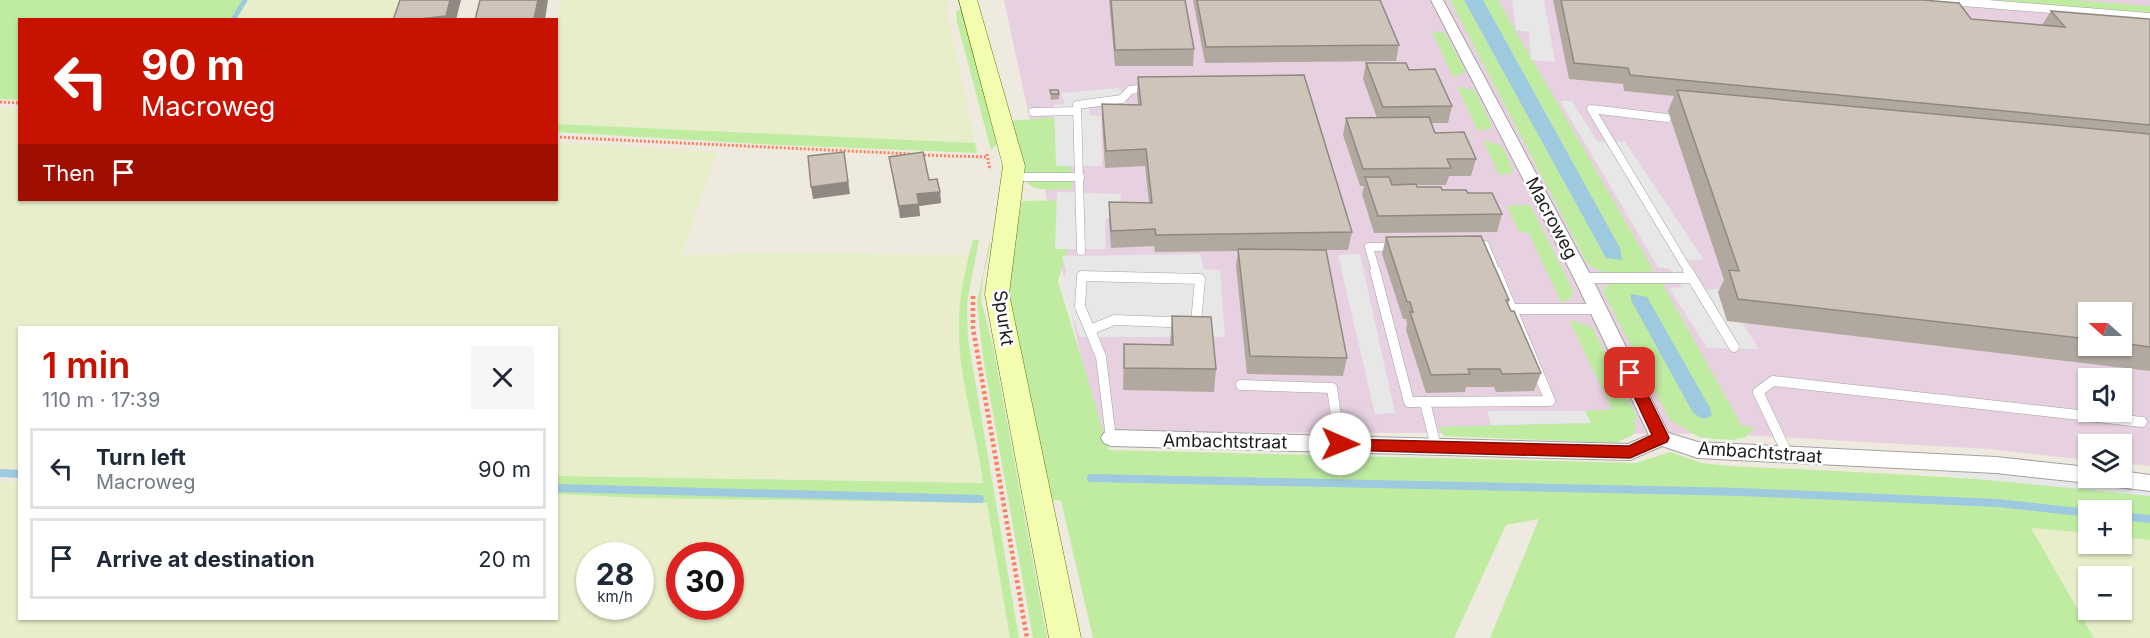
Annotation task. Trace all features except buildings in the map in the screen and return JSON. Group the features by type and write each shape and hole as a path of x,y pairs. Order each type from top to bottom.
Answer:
{"street":[{"name":"Spurkt","path":"968,0 1012,166 997,294 1065,638"},
{"name":"Macroweg","path":"1437,0 1583,278 1661,438"},
{"name":"Ambachtstraat","path":"1111,438 1630,452 1661,438 1698,450 1996,465 2078,475"},
{"path":"2132,481 2150,483"}],"lane":[{"path":"1938,0 2150,17"},
{"path":"1081,251 1077,105 1122,99 1130,90 1162,88"},
{"path":"1667,118 1591,110 1734,347"},
{"path":"1033,112 1077,111"},
{"path":"1012,166 1080,177"},
{"path":"1485,246 1550,401 1425,402 1409,402 1369,247 1485,246"},
{"path":"1089,330 1114,320 1196,323 1200,279 1082,276 1080,307 1089,330 1101,357 1111,438"},
{"path":"1583,278 1691,278"},
{"path":"1512,309 1598,309"},
{"path":"1788,455 1758,392 1773,381 2142,422"},
{"path":"1241,385 1332,388 1340,444"},
{"path":"1425,402 1436,447"}],"path":[{"path":"0,102 18,103"},
{"path":"558,137 971,157 1012,166"}],"shaded area":[{"path":"1004,0 2150,0 2150,466 2132,464 2132,434 2078,434 2078,459 1989,449 1725,434 1097,432"},
{"path":"1512,0 1544,0 1555,62 1531,60 1529,32 1516,30"},
{"path":"1119,88 1128,105 1089,106 1090,115 1101,116 1102,166 1056,166 1054,105 1065,104 1061,93"},
{"path":"1560,101 1572,101 1597,141 1625,142 1704,260 1688,260 1705,290 1721,289 1759,349 1707,348 1669,288 1682,287 1670,269 1658,267"},
{"path":"1057,192 1121,194 1120,217 1105,219 1106,249 1055,249"},
{"path":"1200,254 1204,269 1220,270 1225,337 1080,337 1062,286 1066,271 1062,256"},
{"path":"1360,254 1395,413 1375,414 1338,255"},
{"path":"1487,411 1585,411 1591,423 1491,425"},
{"path":"1944,467 2078,479 2078,488 2132,488 2132,485 2150,487 2150,496 1950,476"}],"green space":[{"path":"0,0 243,0 233,18 18,18 18,100 0,99"},
{"path":"243,0 411,0 405,18 233,18"},
{"path":"560,0 949,0 947,11 975,143 558,124 557,18"},
{"path":"1450,0 1464,0 1606,258 1620,248 1483,0 1498,0 1654,271 1610,273 1587,263"},
{"path":"1987,0 2072,0 2150,6 2150,13"},
{"path":"961,8 997,144 991,150 957,22 956,12"},
{"path":"1432,31 1445,33 1466,72 1453,77"},
{"path":"1457,86 1475,91 1492,126 1488,130 1477,130"},
{"path":"0,108 18,110 18,201 558,201 558,142 717,152 681,255 779,252 969,255 962,293 959,331 962,369 983,483 558,476 558,326 18,326 18,468 0,468"},
{"path":"1054,117 1070,161 1072,189 1038,189 1027,183 1024,178 1011,121"},
{"path":"558,124 975,143 977,153 778,145 558,132"},
{"path":"1483,140 1502,146 1513,170 1511,173 1499,175"},
{"path":"1069,200 1067,252 1058,281 1109,450 1636,463 1670,452 1702,463 1731,466 1993,480 2150,496 2150,540 2132,538 2132,500 2078,500 2078,532 2031,528 2078,610 2078,620 2084,620 2094,638 1490,638 1539,519 1506,525 1454,638 1093,638 1061,501 1048,499 1007,282 1022,201"},
{"path":"1507,206 1531,206 1574,293 1569,300 1561,302 1528,232 1519,232"},
{"path":"973,240 979,240 967,303 968,339 1019,638 1010,638 987,503 642,498 558,494 558,476 983,483 960,350 959,319 965,273"},
{"path":"991,243 983,277 981,300 993,346 1047,638 1033,638 983,358 977,303 989,244"},
{"path":"1614,283 1662,283 1742,426 1755,427 1746,437 1733,440 1699,437 1670,420 1603,292 1605,286"},
{"path":"1569,320 1592,327 1638,419 1633,419 1636,426 1632,436 1619,441 1620,443 1444,436 1439,427 1590,423 1585,411 1612,409"},
{"path":"0,482 18,482 18,620 558,620 558,494 642,498 988,503 1010,638 0,638"},
{"path":"2030,528 2078,532 2078,554 2132,554 2132,538 2150,540 2150,638 2094,638 2084,620 2132,620 2132,566 2078,566 2078,610"}],"water":[{"path":"1464,0 1483,0 1620,248 1622,260 1606,258"},
{"path":"1631,294 1647,297 1710,408 1712,416 1703,419 1693,413 1631,300"}],"waterway":[{"path":"234,18 245,0"},
{"path":"0,473 18,474"},
{"path":"1091,478 1742,492 1998,503 2078,512"},
{"path":"558,488 980,499"},
{"path":"2132,517 2150,519"}],"route":[{"path":"1340,444 1630,452 1661,438 1630,373"}]}
